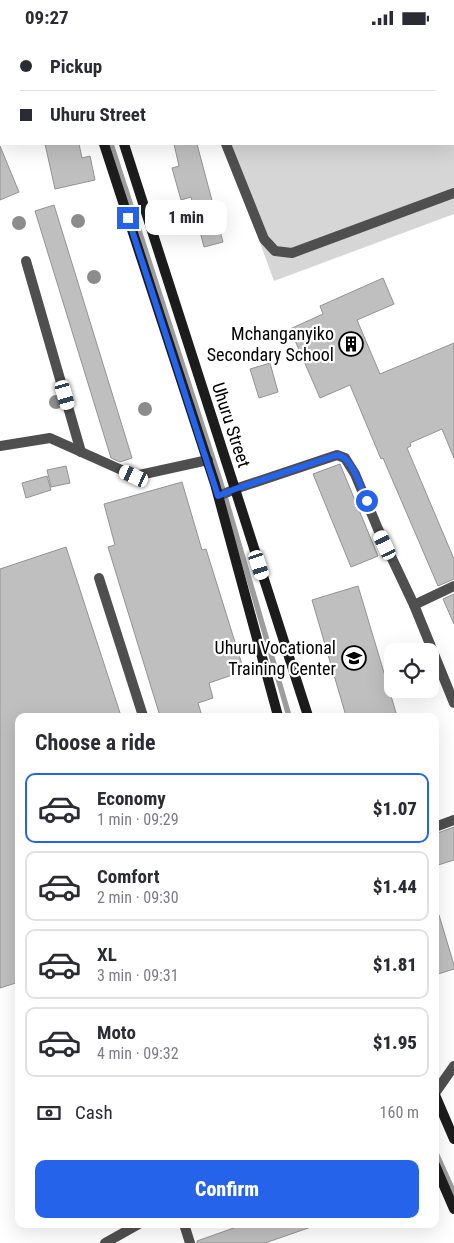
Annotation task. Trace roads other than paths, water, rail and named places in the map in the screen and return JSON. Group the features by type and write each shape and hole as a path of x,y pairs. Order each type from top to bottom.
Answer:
{"main road":[{"name":"Uhuru Street","path":"104,145 208,460 277,713"},
{"name":"Uhuru Street","path":"124,145 307,713"},
{"path":"439,1103 454,1139"},
{"path":"439,1174 454,1209"}],"street":[{"path":"226,145 264,239 275,251 292,253 454,193"},
{"path":"26,261 81,452"},
{"path":"0,445 50,438 134,476 208,460"},
{"path":"218,496 337,455 345,458 355,474 378,529 414,605 454,703"},
{"path":"99,578 142,713"},
{"path":"414,605 454,587"},
{"path":"439,826 454,820"},
{"path":"439,1088 454,1066"},
{"path":"105,1243 132,1228"},
{"path":"185,1228 190,1243"}],"waterway":[{"path":"111,145 224,493 288,713"},
{"path":"439,1160 454,1193"}],"place":[{"name":"Mchanganyiko Secondary School","path":"351,344"},
{"name":"Uhuru Vocational Training Center","path":"354,658"}]}
